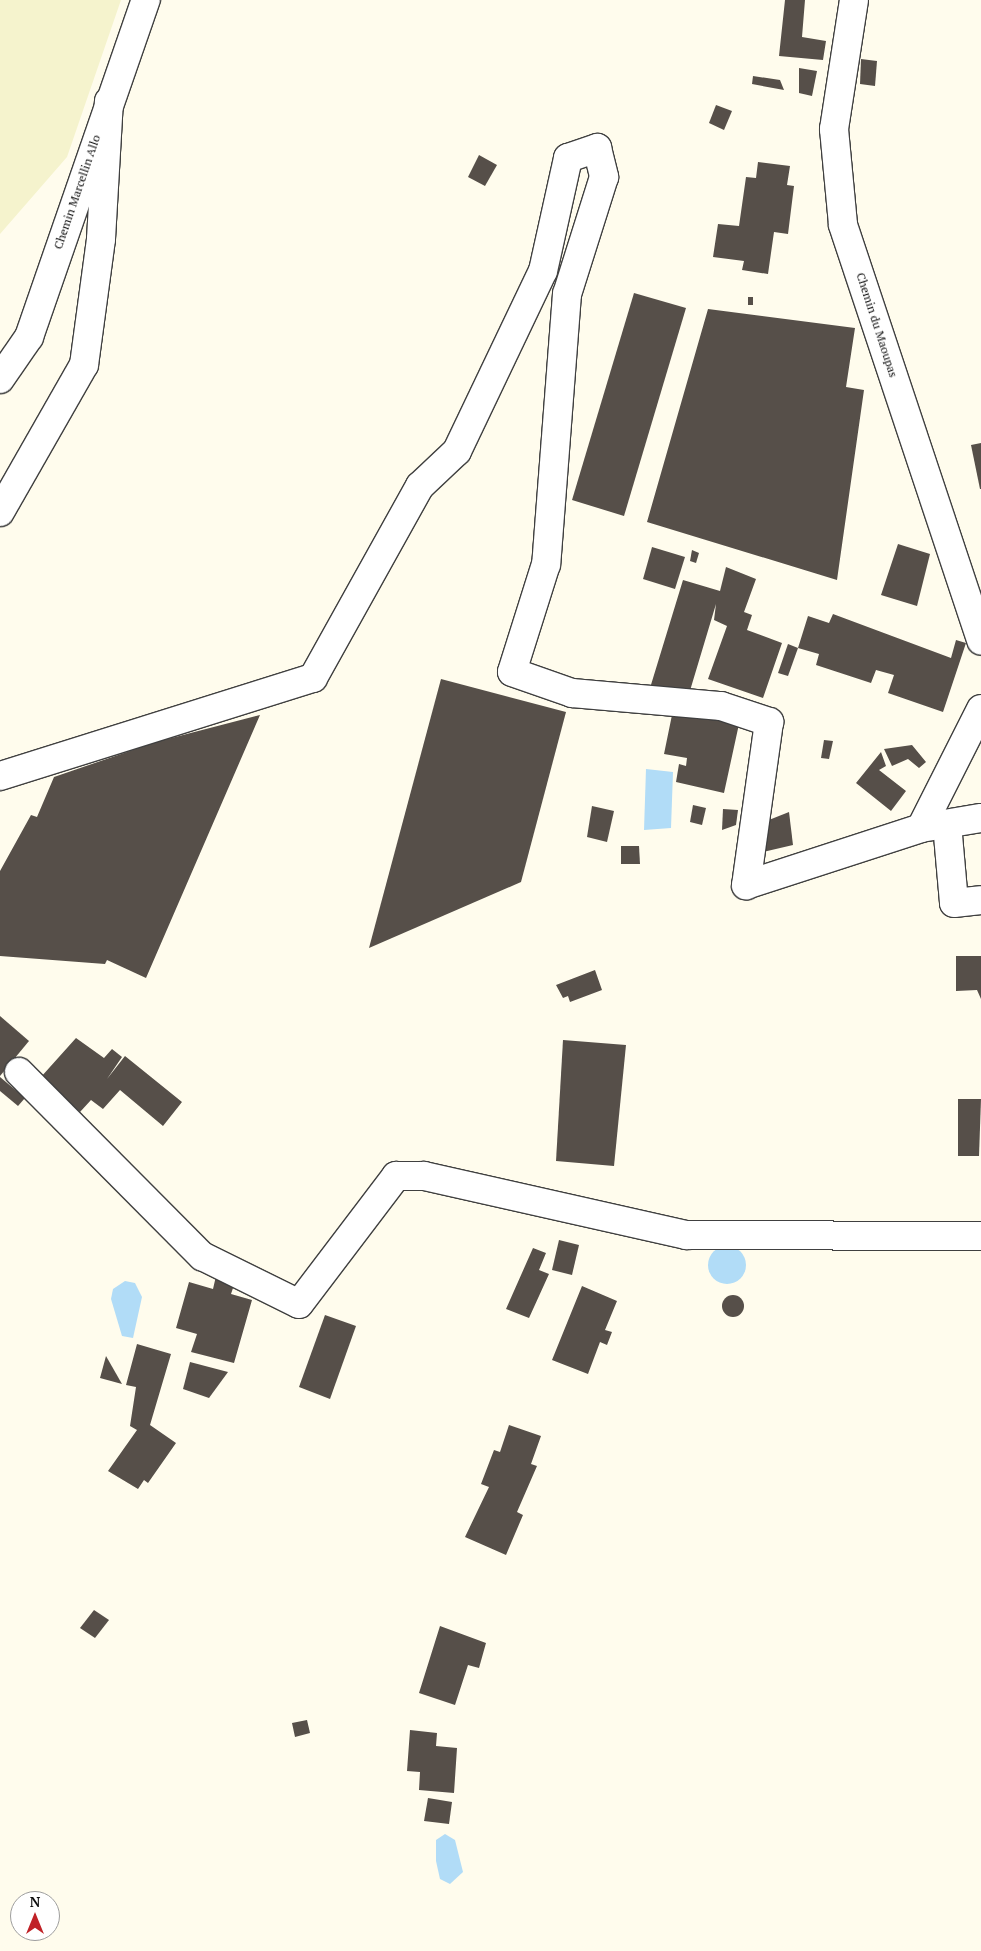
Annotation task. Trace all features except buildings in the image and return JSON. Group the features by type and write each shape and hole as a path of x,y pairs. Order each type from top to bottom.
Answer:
{"street":[{"name":"Chemin Marcellin Allo","path":"0,379 29,337 109,101 146,0"},
{"name":"Chemin du Maoupas","path":"854,0 834,129 843,225 981,642"},
{"path":"0,512 84,365 101,239 109,101"},
{"path":"0,776 313,678 420,486 457,451 543,271 568,158 597,148 604,177 567,294 546,564 512,672 572,693 721,706 769,722 746,885 921,828 981,818"},
{"path":"921,828 981,709"},
{"path":"947,824 954,903 981,900"},
{"path":"19,1072 202,1256 299,1304 396,1176 424,1176 686,1235 981,1236"}],"shaded area":[{"path":"0,0 121,0 67,157 0,234"}],"water":[{"path":"646,769 673,772 671,828 644,830"},
{"path":"727,1246 741,1251 746,1265 741,1279 727,1284 713,1279 708,1265 713,1251"},
{"path":"125,1281 135,1283 142,1297 133,1338 122,1336 111,1299 113,1289"},
{"path":"445,1834 455,1840 463,1872 450,1884 440,1879 436,1861 436,1840"}]}
